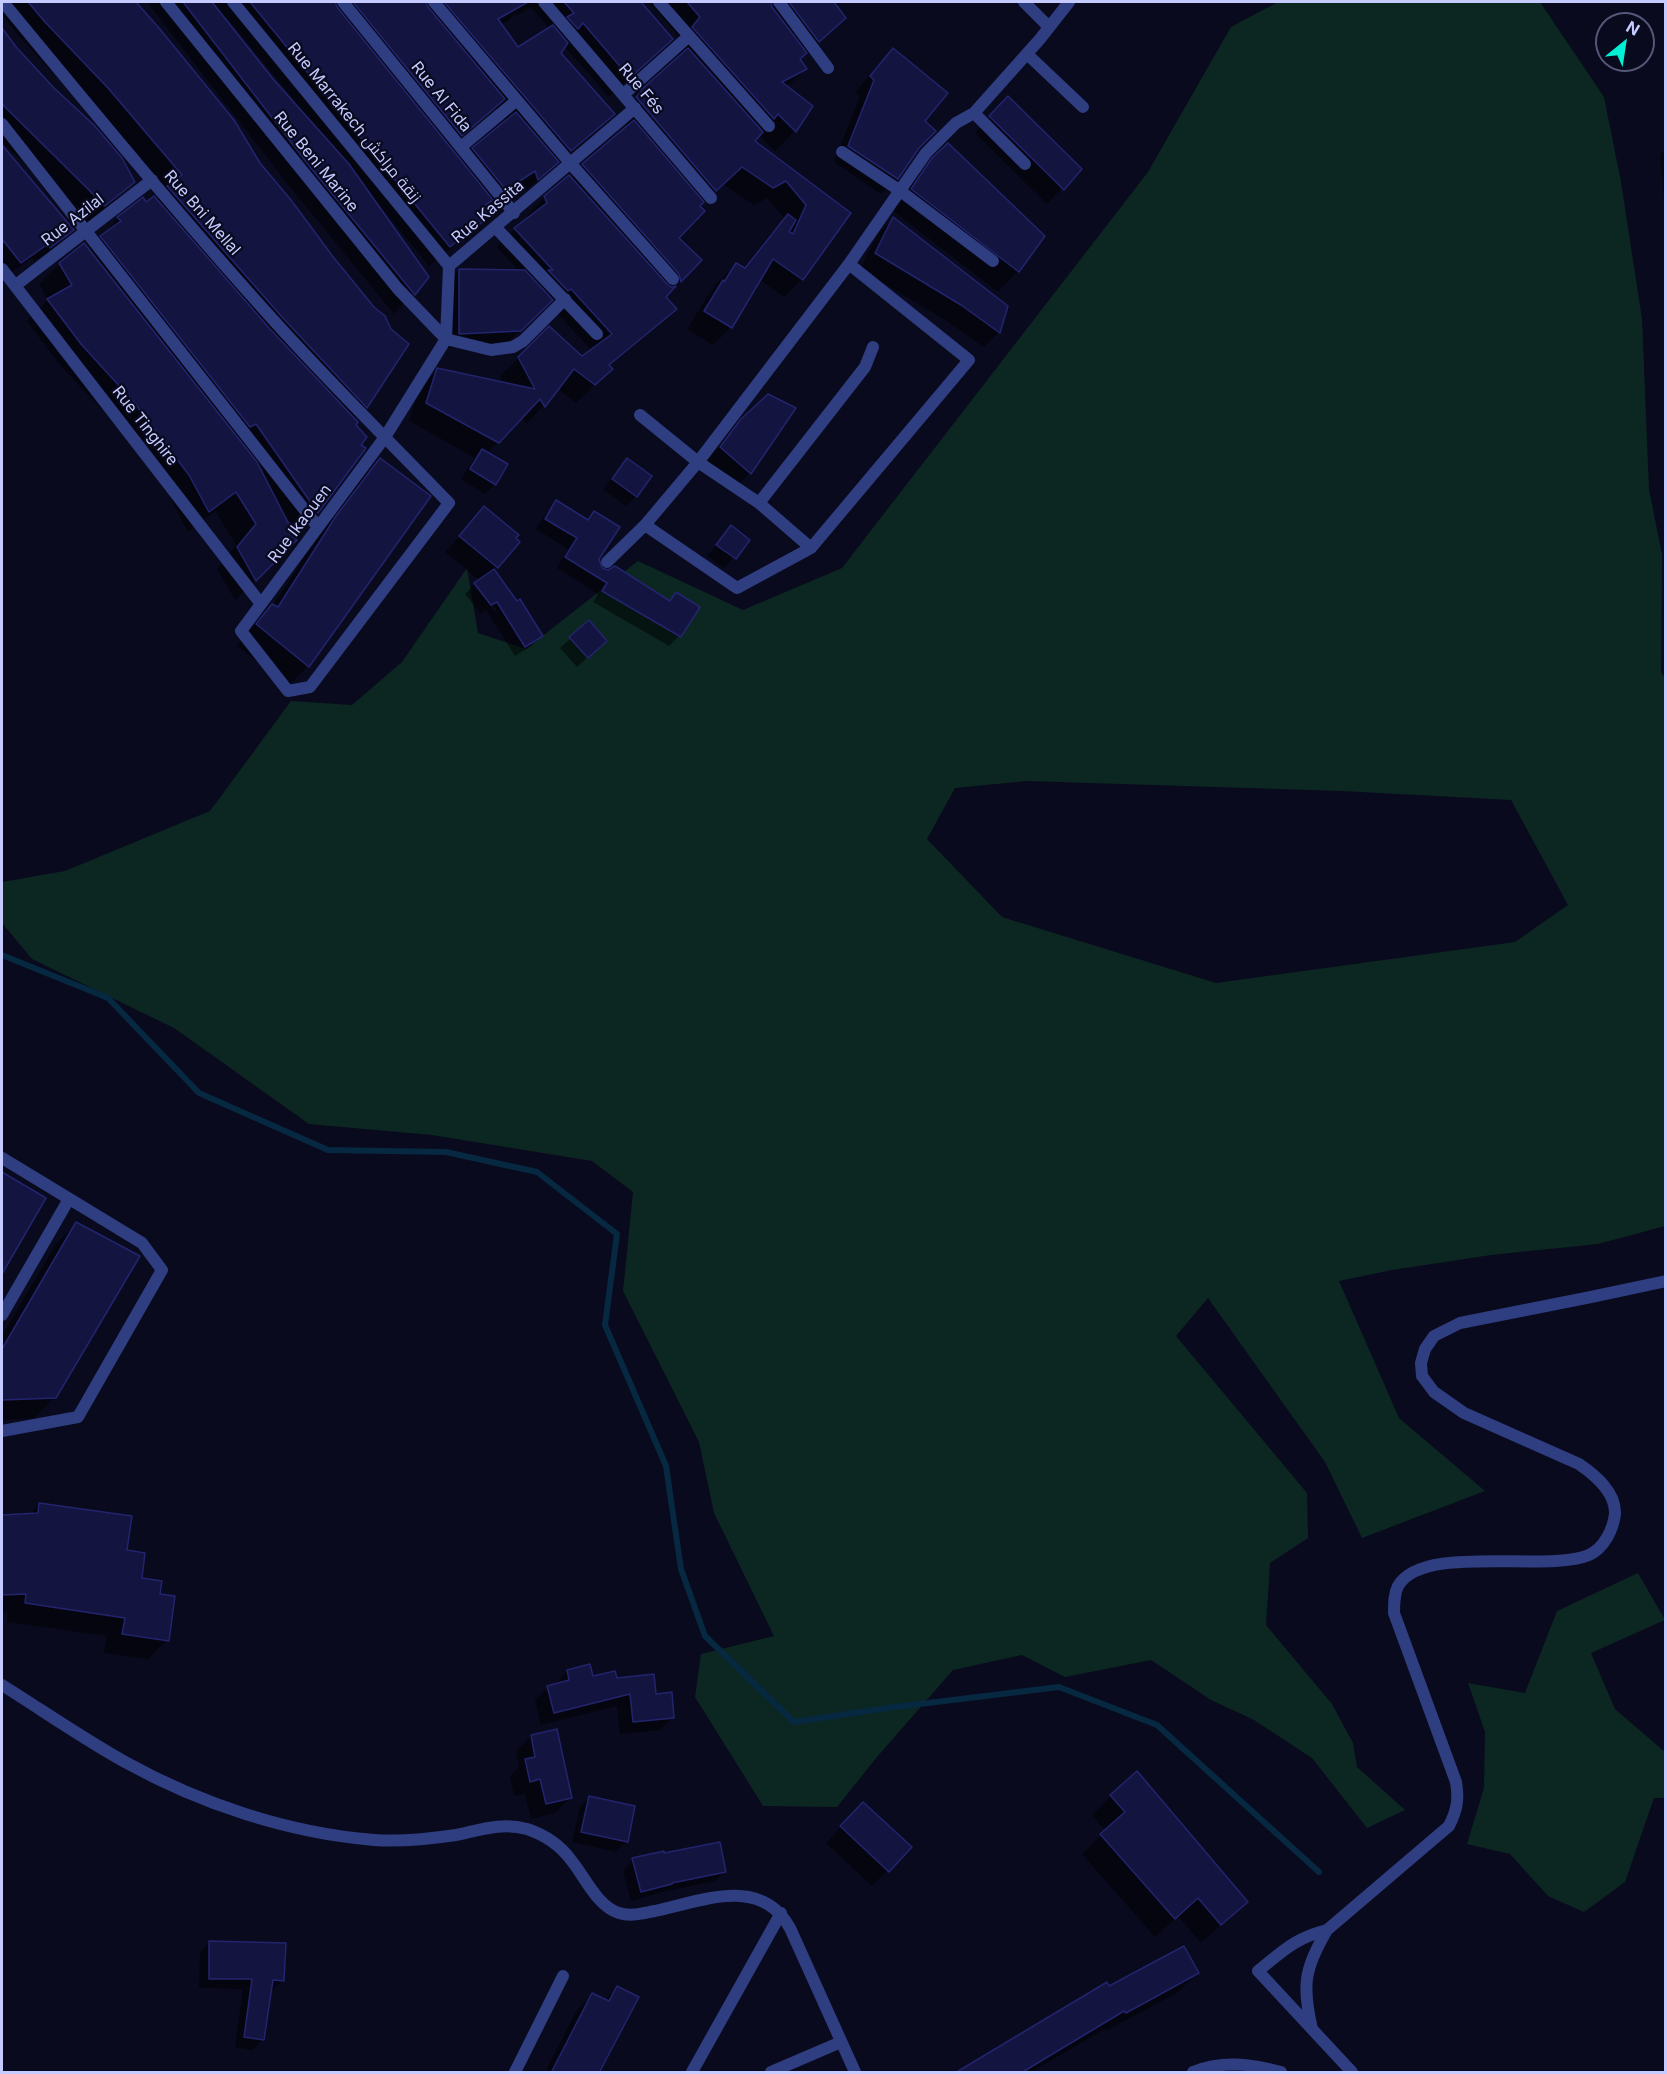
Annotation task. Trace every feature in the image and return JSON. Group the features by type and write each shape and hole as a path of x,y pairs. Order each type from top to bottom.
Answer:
{"street":[{"name":"Rue Bni Mellal","path":"3,2 276,324 449,503 310,687 288,691 241,631"},
{"name":"Rue Beni Marine","path":"166,2 398,289 446,339"},
{"name":"Rue Marrakech زنقة مراكش","path":"233,2 449,266"},
{"name":"Rue Al Fida","path":"343,2 514,213"},
{"path":"434,2 571,164 674,279"},
{"name":"Rue Fés","path":"544,2 711,198"},
{"path":"659,2 770,126"},
{"path":"779,2 828,68"},
{"path":"1024,2 1048,27"},
{"path":"607,562 645,525 698,462 849,264 926,153 956,123 974,113 1027,54 1068,2"},
{"path":"624,94 689,36"},
{"path":"1027,54 1083,107"},
{"path":"461,147 517,100"},
{"name":"Rue Kassita","path":"385,437 446,339 449,266 635,108"},
{"path":"974,113 1025,164"},
{"path":"2,124 318,527"},
{"path":"842,152 899,190 993,261"},
{"name":"Rue Azilal","path":"16,285 152,180"},
{"path":"496,228 597,334"},
{"path":"645,525 737,588 811,548 969,360 849,264"},
{"name":"Rue Tinghire","path":"2,269 261,604"},
{"path":"446,339 491,350 513,347 523,341 564,299"},
{"path":"759,503 865,367 873,347"},
{"path":"640,416 698,462 759,503 811,548"},
{"name":"Rue Ikaouen","path":"241,631 385,437"},
{"path":"2,1158 142,1243 162,1270 78,1417 2,1431"},
{"path":"2,1315 69,1199"},
{"path":"1312,2030 1305,1988 1308,1968 1327,1930 1449,1826 1457,1811 1456,1782 1394,1612 1398,1587 1413,1571 1444,1563 1566,1559 1589,1555 1604,1543 1611,1531 1615,1512 1612,1499 1603,1483 1579,1464 1464,1413 1434,1392 1422,1376 1421,1363 1425,1349 1434,1336 1460,1323 1665,1281"},
{"path":"2,1685 123,1761 192,1794 264,1819 300,1828 375,1840 430,1838 498,1826 525,1829 544,1836 561,1848 602,1902 620,1913 640,1914 736,1895 760,1899 781,1914 790,1928 855,2073"},
{"path":"692,2073 781,1914"},
{"path":"1327,1930 1306,1935 1258,1971 1353,2073"},
{"path":"515,2073 563,1976"},
{"path":"771,2073 841,2042"},
{"path":"1193,2073 1208,2066 1229,2064 1256,2066 1281,2073"}],"green space":[{"path":"1278,2 1540,2 1604,97 1621,182 1642,319 1649,489 1662,555 1661,672 1666,680 1665,1226 1598,1244 1491,1255 1392,1270 1339,1281 1399,1418 1485,1491 1362,1538 1325,1462 1208,1298 1176,1336 1307,1493 1308,1538 1270,1563 1266,1625 1332,1704 1353,1743 1357,1767 1405,1810 1367,1828 1312,1758 1254,1720 1211,1700 1151,1660 1065,1677 1022,1655 953,1670 837,1807 763,1806 695,1697 701,1654 774,1636 714,1513 699,1442 623,1291 633,1192 592,1161 432,1135 309,1124 174,1028 32,959 2,923 2,882 65,871 210,811 291,701 352,705 402,662 467,568 478,633 526,649 638,561 743,610 842,568 1148,172 1231,27","holes":["1027,781 1342,791 1511,800 1568,905 1515,942 1216,983 1002,917 927,839 955,788"]},
{"path":"1638,1573 1665,1620 1591,1653 1615,1709 1665,1752 1665,1798 1654,1798 1625,1882 1584,1912 1548,1896 1510,1854 1467,1844 1484,1788 1485,1732 1468,1683 1525,1693 1557,1611"}],"building":[{"path":"28,2 136,2 159,28 234,120 260,163 334,258 374,307 385,316 391,329 409,344 367,408 282,317 167,186 182,175 108,88"},
{"path":"183,2 212,2 274,80 349,164 429,277 415,295 310,167"},
{"path":"250,2 335,2 493,200 482,207 490,216 450,247"},
{"path":"353,2 426,2 505,99 462,136"},
{"path":"444,2 528,2 498,19 518,47 553,25 568,43 561,53 615,114 571,151"},
{"path":"564,2 641,2 673,39 630,78 583,23 578,29 567,17 574,13"},
{"path":"687,2 771,2 772,7 807,53 800,59 807,69 782,82 813,106 796,132 778,114 774,119 692,27 700,17"},
{"path":"789,2 834,2 846,18 819,42"},
{"path":"2,28 17,48 54,88 93,124 122,158 135,182 105,206 2,104"},
{"path":"688,48 763,132 755,141 851,213 803,280 773,259 732,328 704,311 736,263 745,268 788,214 796,220 789,232 793,234 806,205 786,181 773,188 742,167 716,191 636,97"},
{"path":"893,48 948,93 925,121 936,131 919,148 898,179 848,146 874,80 870,76"},
{"path":"1008,96 1082,169 1064,190 989,116"},
{"path":"516,112 559,162 538,180 535,171 506,190 472,148"},
{"path":"634,120 704,202 700,206 705,211 679,238 702,260 681,282 679,274 582,164"},
{"path":"948,143 1045,236 1019,272 911,189 932,158"},
{"path":"2,145 74,230 50,248 48,244 21,263 2,239"},
{"path":"569,175 667,284 671,287 676,286 666,297 677,309 609,365 613,369 595,385 574,369 545,407 540,399 499,443 426,403 437,368 535,389 518,357 549,326 582,356 612,334 571,289 568,291 548,270 553,270 514,228 547,203 544,196"},
{"path":"154,196 270,329 358,422 356,425 367,437 361,445 366,448 318,513 256,424 250,427 100,236 121,221 117,217 143,197 146,202"},
{"path":"893,217 1008,306 1000,333 961,305 875,253"},
{"path":"84,243 257,462 297,540 256,581 237,547 256,524 236,492 209,512 189,475 132,400 81,344 47,299 72,285 59,263"},
{"path":"459,269 525,270 553,300 521,331 459,334"},
{"path":"768,394 796,408 751,474 720,447 741,419"},
{"path":"482,449 508,464 496,485 470,469"},
{"path":"380,458 431,496 309,667 256,624 272,604 278,607 336,516"},
{"path":"627,458 652,476 637,497 612,479"},
{"path":"556,500 588,520 594,511 620,527 599,559 602,568 608,570 615,566 670,601 676,592 700,607 681,637 602,591 607,583 565,557 577,538 545,519"},
{"path":"484,506 519,535 516,538 520,542 498,568 459,536"},
{"path":"731,525 750,540 736,559 716,545"},
{"path":"494,569 517,601 520,599 543,636 525,647 497,602 491,605 474,583"},
{"path":"589,620 607,641 588,658 569,637"},
{"path":"2,1172 46,1198 2,1274"},
{"path":"76,1222 140,1256 56,1398 2,1400 2,1349"},
{"path":"39,1503 132,1516 127,1550 145,1553 142,1578 162,1581 160,1594 175,1596 169,1641 122,1634 125,1618 25,1603 26,1594 2,1595 2,1515 38,1513"},
{"path":"590,1664 593,1676 615,1671 617,1678 654,1674 656,1694 672,1692 674,1718 633,1722 630,1694 554,1713 547,1686 569,1680 567,1670"},
{"path":"557,1729 572,1798 546,1804 540,1779 530,1782 525,1759 535,1757 531,1735"},
{"path":"1137,1771 1248,1902 1221,1925 1198,1898 1175,1919 1100,1834 1125,1812 1110,1795"},
{"path":"589,1796 635,1806 628,1842 581,1832"},
{"path":"863,1802 912,1847 889,1872 840,1826"},
{"path":"720,1842 726,1872 641,1892 632,1858"},
{"path":"209,1941 286,1943 284,1981 273,1980 264,2040 244,2037 252,1979 209,1979"},
{"path":"1184,1946 1199,1973 1126,2013 1124,2011 1021,2073 955,2073 1107,1982 1109,1986"},
{"path":"617,1986 639,1997 599,2073 551,2073 592,1993 609,2001"}],"waterway":[{"path":"2,955 108,998 199,1093 328,1150 446,1152 537,1172 617,1234 605,1325 666,1466 681,1569 705,1636 794,1722 1059,1687 1157,1725 1319,1872"}]}
